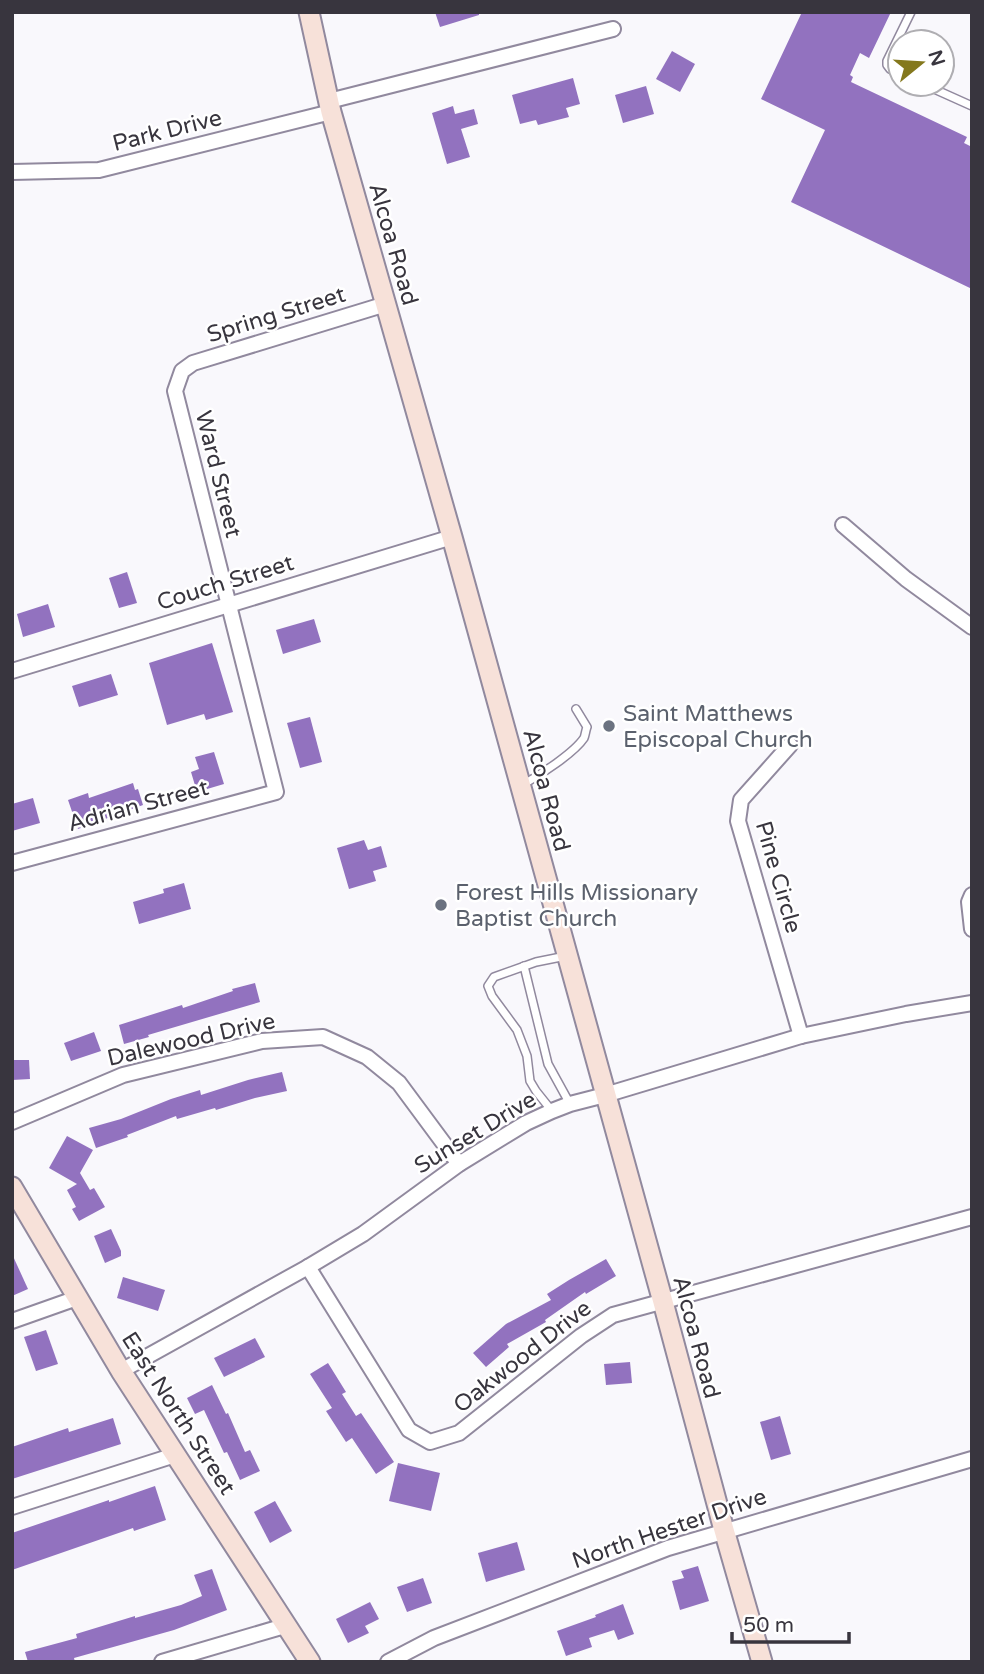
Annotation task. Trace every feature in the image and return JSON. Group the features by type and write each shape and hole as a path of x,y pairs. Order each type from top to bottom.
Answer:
{"main road":[{"name":"Alcoa Road","path":"309,12 330,107 452,537 762,1662"},
{"name":"East North Street","path":"12,1187 121,1371 310,1662"}],"street":[{"name":"Park Drive","path":"12,172 99,170 613,29"},
{"name":"Spring Street","path":"182,371 193,363 386,304"},
{"name":"Ward Street","path":"182,371 175,391 276,792"},
{"path":"843,525 906,579 972,627"},
{"name":"Couch Street","path":"12,671 452,537"},
{"name":"Pine Circle","path":"790,745 741,800 738,821 801,1036"},
{"name":"Adrian Street","path":"12,863 276,792"},
{"path":"972,895 969,902 972,929"},
{"name":"Sunset Drive","path":"121,1371 363,1234 459,1164 526,1123 552,1111 801,1036 972,1003"},
{"name":"Dalewood Drive","path":"12,1122 123,1075 262,1041 323,1037 367,1057 399,1083 459,1164"},
{"name":"Oakwood Drive","path":"308,1267 409,1430 430,1442 459,1433 581,1336 613,1315 972,1217"},
{"path":"12,1321 77,1298"},
{"path":"12,1507 175,1455"},
{"name":"North Hester Drive","path":"388,1662 473,1623 668,1548 972,1459"},
{"path":"162,1662 288,1625"}],"lane":[{"path":"903,28 911,12"},
{"path":"954,98 972,106"},
{"path":"520,786 541,775 568,754 584,737 587,727 576,709"},
{"path":"552,1111 530,1081 524,1045 488,986 494,977 543,960 567,956"},
{"path":"524,966 548,1064 570,1104"}],"building":[{"path":"435,12 479,12 479,15 440,27"},
{"path":"802,12 891,12 869,58 860,53 850,75 853,77 851,82 967,137 964,143 972,147 972,289 791,202 825,130 761,99"},
{"path":"672,51 695,64 680,92 656,79"},
{"path":"573,78 580,104 566,108 569,117 538,125 536,120 520,124 512,95"},
{"path":"646,86 654,114 623,123 615,95"},
{"path":"453,106 455,114 474,109 478,124 461,129 470,157 447,164 432,113"},
{"path":"127,572 137,603 119,608 109,578"},
{"path":"48,604 55,627 23,637 17,614"},
{"path":"314,619 321,642 283,654 276,630"},
{"path":"212,643 233,712 206,720 204,714 167,725 149,663"},
{"path":"111,674 118,695 79,707 72,686"},
{"path":"310,717 322,762 300,768 287,723"},
{"path":"214,752 224,784 197,792 191,772 199,769 195,757"},
{"path":"133,783 143,805 78,829 68,800 88,793 89,798"},
{"path":"33,798 40,823 12,831 12,804"},
{"path":"364,840 368,850 381,846 387,867 373,871 376,881 349,889 337,848"},
{"path":"184,883 191,909 139,924 133,902 164,893 163,889"},
{"path":"255,983 260,1002 124,1044 119,1025 182,1005 183,1008"},
{"path":"94,1032 101,1051 71,1061 64,1043"},
{"path":"12,1060 29,1060 30,1079 12,1080"},
{"path":"282,1072 287,1091 177,1119 176,1116 96,1148 89,1128 200,1090 201,1095"},
{"path":"67,1136 93,1150 80,1173 90,1190 94,1188 105,1207 79,1221 72,1209 76,1207 67,1190 77,1184 49,1168"},
{"path":"111,1229 121,1256 105,1263 94,1236"},
{"path":"12,1254 28,1289 12,1296"},
{"path":"606,1259 616,1276 586,1294 585,1292 545,1320 546,1322 507,1344 509,1347 486,1367 473,1353 506,1324 551,1300 547,1294"},
{"path":"123,1277 165,1290 158,1311 117,1298"},
{"path":"46,1330 58,1364 36,1371 24,1337"},
{"path":"255,1338 265,1357 224,1377 214,1358"},
{"path":"630,1362 632,1383 606,1385 604,1364"},
{"path":"328,1363 346,1392 342,1394 356,1416 361,1413 394,1462 376,1474 352,1438 346,1442 326,1411 332,1408 310,1374"},
{"path":"212,1385 245,1452 250,1450 260,1471 240,1480 204,1410 195,1414 187,1398"},
{"path":"780,1416 791,1454 771,1460 760,1422"},
{"path":"113,1418 121,1444 12,1479 12,1447 68,1428 69,1432"},
{"path":"398,1463 440,1473 431,1511 389,1501"},
{"path":"155,1486 166,1520 134,1531 133,1528 12,1570 12,1533"},
{"path":"275,1501 292,1531 270,1543 254,1512"},
{"path":"517,1542 525,1570 486,1582 478,1553"},
{"path":"698,1566 709,1601 680,1610 672,1581 684,1578 681,1571"},
{"path":"212,1569 227,1610 174,1630 74,1658 75,1662 28,1662 25,1652 77,1638 76,1634 181,1605 202,1596 194,1575"},
{"path":"423,1578 432,1603 407,1612 397,1587"},
{"path":"370,1602 379,1619 365,1626 369,1633 348,1643 336,1619"},
{"path":"623,1604 634,1634 618,1640 614,1630 589,1638 592,1647 566,1656 557,1631"}],"place":[{"name":"Saint Matthews Episcopal Church","path":"609,726"},
{"name":"Forest Hills Missionary Baptist Church","path":"441,905"}]}
